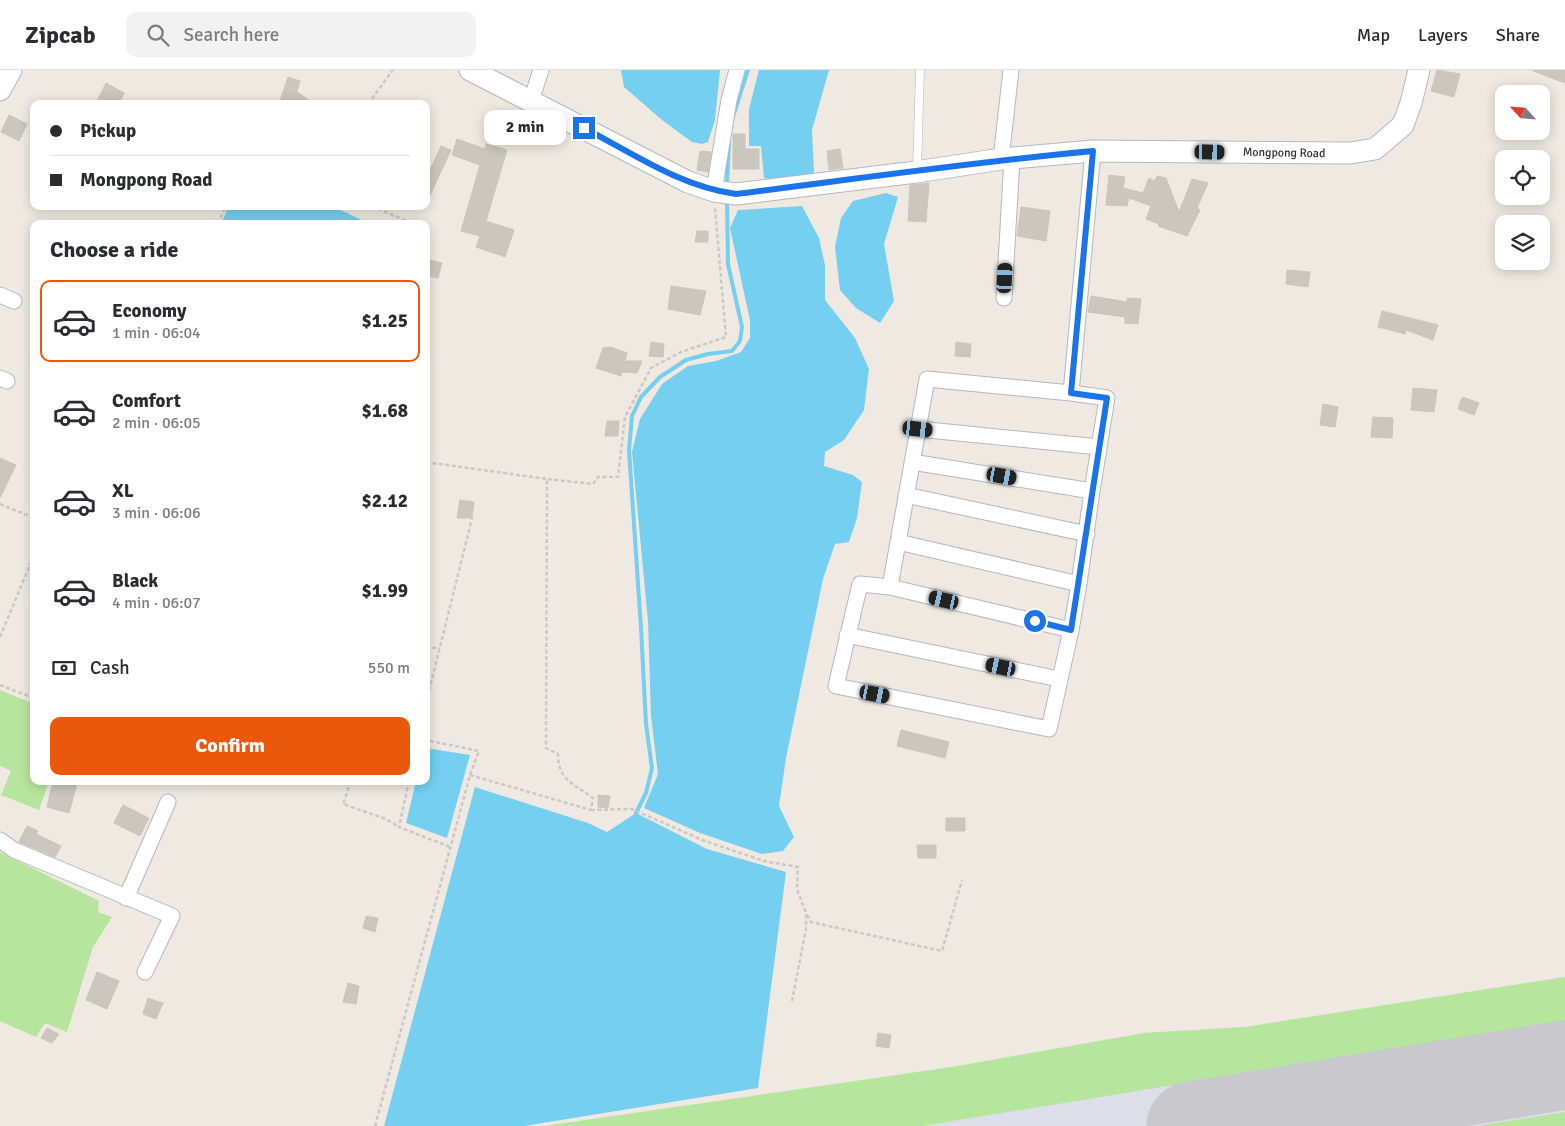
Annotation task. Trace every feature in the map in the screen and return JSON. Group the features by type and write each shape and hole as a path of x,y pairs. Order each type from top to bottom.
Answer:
{"main road":[{"path":"0,90 11,70"},
{"name":"Mongpong Road","path":"470,70 688,182 714,191 736,194 1006,159 1093,151 1350,153 1375,149 1403,124 1411,103 1419,70"}],"street":[{"path":"531,101 540,70"},
{"path":"714,191 729,100 737,70"},
{"path":"1004,298 1006,159 1011,70"},
{"path":"1071,393 1093,151"},
{"path":"890,587 927,379 1107,398 1071,630 1058,679 1048,729 836,686 860,584 890,587 1071,630"},
{"path":"918,429 1099,448"},
{"path":"912,462 1092,491"},
{"path":"906,496 1087,534"},
{"path":"898,542 1079,584"},
{"path":"847,635 1058,679"},
{"path":"126,898 168,802"},
{"path":"0,840 14,850 172,916 145,972"}],"lane":[{"path":"916,172 920,70"}],"path":[{"path":"371,100 394,70"},
{"path":"430,463 593,484 598,477 618,477 625,417 652,368 682,352 726,337 714,191"},
{"path":"381,210 404,220"},
{"path":"547,479 546,748 558,754 558,768 563,776 593,798 591,810"},
{"path":"0,504 30,516"},
{"path":"430,688 472,518"},
{"path":"0,637 30,565"},
{"path":"430,647 440,650"},
{"path":"0,685 30,696"},
{"path":"375,1126 478,750 430,741"},
{"path":"470,775 591,810 632,809 702,840 764,861 798,867 797,889 811,922 942,951 962,880"},
{"path":"350,785 343,804 386,819 399,827 450,847"},
{"path":"399,827 408,785"},
{"path":"792,1001 806,929 806,913"}],"shaded area":[{"path":"1565,977 1565,1126 544,1126 952,1067 1144,1033 1245,1027"}],"green space":[{"path":"0,690 30,702 30,785 48,785 39,810 1,795 11,771 0,766"},
{"path":"0,852 99,901 98,912 112,917 93,947 67,1032 45,1023 36,1037 0,1021"},
{"path":"1565,977 1565,1021 922,1126 544,1126 952,1067 1144,1033 1245,1027"},
{"path":"1565,1112 1565,1126 1477,1126"}],"water":[{"path":"621,70 720,70 715,120 708,142 702,144 692,142 662,120 624,87"},
{"path":"759,70 829,70 812,130 814,172 811,176 774,180 764,178 761,146 749,146 749,109"},
{"path":"886,193 898,197 884,244 894,301 880,323 856,308 840,290 835,247 841,218 853,201"},
{"path":"802,206 819,238 825,265 825,300 855,338 869,369 864,410 844,440 825,452 824,466 853,475 862,482 857,518 849,542 835,544 823,579 786,758 779,806 794,837 783,851 762,854 700,833 644,808 658,774 651,716 648,621 632,452 640,419 662,384 688,366 716,361 741,352 750,338 750,320 730,228 738,210"},
{"path":"227,210 340,210 362,220 223,220"},
{"path":"430,749 470,755 447,838 406,823 415,785 430,785"},
{"path":"475,787 588,823 607,832 636,813 707,849 786,872 758,1088 524,1126 384,1126"}],"building":[{"path":"1437,70 1460,74 1454,97 1431,91"},
{"path":"1565,70 1565,83 1533,71"},
{"path":"288,77 300,81 297,92 309,100 280,100"},
{"path":"106,83 124,93 121,100 98,99"},
{"path":"9,115 27,124 19,141 1,132"},
{"path":"733,134 745,134 745,149 759,149 759,169 733,169"},
{"path":"457,139 485,149 486,144 507,150 486,221 514,230 505,257 476,247 480,236 461,231 480,165 452,155"},
{"path":"441,146 451,150 430,195 430,170"},
{"path":"840,149 843,168 829,170 827,151"},
{"path":"700,151 711,152 708,172 697,170"},
{"path":"1109,175 1125,177 1123,188 1143,193 1149,178 1154,181 1157,176 1166,178 1179,212 1192,179 1208,183 1197,208 1200,210 1187,236 1158,226 1159,224 1146,219 1151,206 1129,198 1127,206 1106,205"},
{"path":"929,183 926,222 908,221 910,185"},
{"path":"1021,207 1050,211 1046,241 1017,236"},
{"path":"697,231 708,231 708,242 695,242"},
{"path":"430,260 442,263 438,278 430,276"},
{"path":"1287,270 1310,272 1308,287 1286,284"},
{"path":"671,286 706,291 700,315 668,309"},
{"path":"1091,296 1127,302 1127,298 1141,299 1138,324 1125,323 1125,317 1088,312"},
{"path":"1382,311 1438,325 1433,340 1406,330 1405,334 1378,327"},
{"path":"651,342 664,344 663,357 649,356"},
{"path":"956,342 971,344 970,357 955,356"},
{"path":"611,347 627,353 625,361 642,361 637,373 622,372 621,376 596,368 603,348"},
{"path":"1413,388 1437,390 1434,412 1411,410"},
{"path":"1462,397 1479,403 1474,415 1458,409"},
{"path":"1323,404 1338,407 1335,427 1320,425"},
{"path":"1373,417 1393,418 1392,438 1371,437"},
{"path":"607,421 619,421 618,436 605,436"},
{"path":"0,458 16,465 0,498"},
{"path":"460,500 474,502 472,518 457,518"},
{"path":"901,730 949,742 945,758 897,746"},
{"path":"52,785 77,785 69,813 47,807"},
{"path":"598,795 610,796 608,808 598,807"},
{"path":"123,805 149,818 140,836 114,823"},
{"path":"946,818 965,818 965,831 946,831"},
{"path":"27,826 38,831 36,834 61,846 55,857 19,842"},
{"path":"917,845 936,845 936,858 918,858"},
{"path":"366,916 378,918 375,932 363,928"},
{"path":"97,972 119,981 107,1009 86,1000"},
{"path":"348,983 359,986 356,1004 343,1002"},
{"path":"148,998 163,1003 156,1019 143,1014"},
{"path":"47,1028 59,1034 52,1043 41,1038"},
{"path":"878,1033 891,1035 889,1048 876,1046"}],"waterway":[{"path":"733,117 748,70"},
{"path":"727,186 729,141"},
{"path":"636,813 646,793 652,768 646,724 629,450 632,416 641,397 660,377 686,360 708,354 732,351 740,341 742,327 728,264 727,198"}],"runway":[{"path":"1191,1126 1565,1065"}],"route":[{"path":"584,128 688,182 714,191 736,194 916,172 1001,159 1093,151 1071,393 1107,398 1071,630 1035,621"}]}
